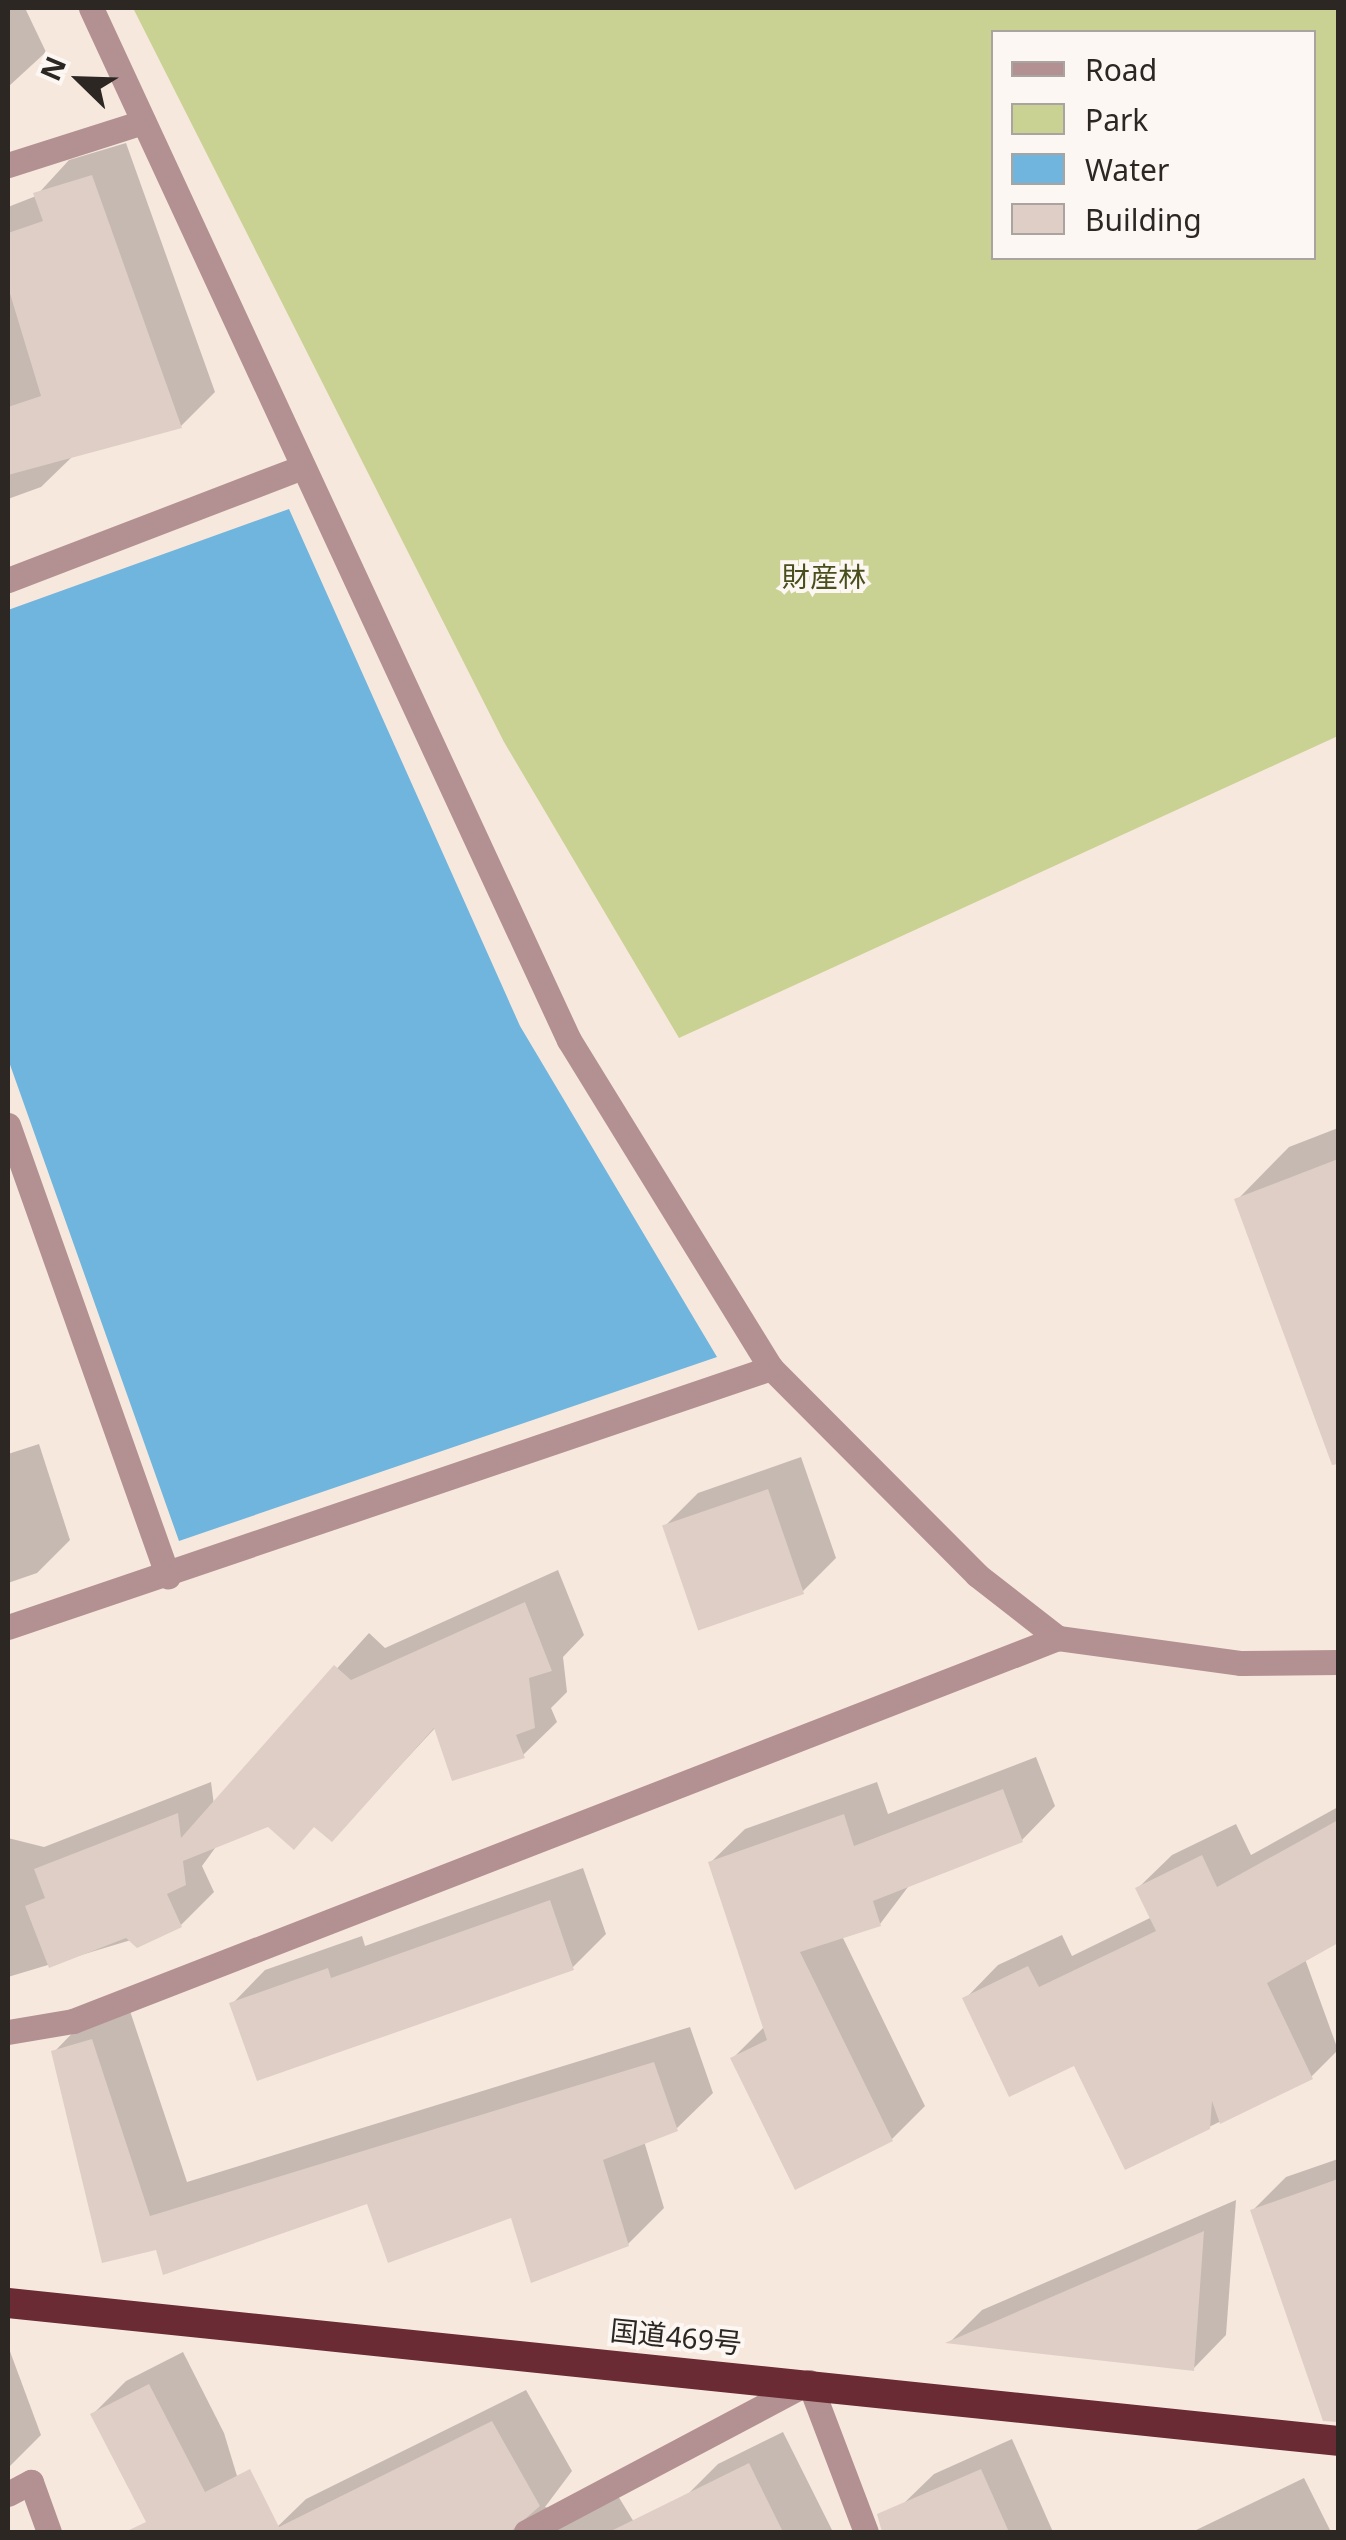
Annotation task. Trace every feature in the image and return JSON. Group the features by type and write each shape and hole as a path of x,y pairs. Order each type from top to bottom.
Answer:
{"highway":[{"name":"国道469号","path":"8,2303 809,2382 1338,2440"}],"street":[{"path":"91,8 300,468 569,1040 771,1368 977,1574 1058,1638"},
{"path":"8,164 143,122"},
{"path":"8,580 300,468"},
{"path":"8,1125 168,1577"},
{"path":"8,1627 168,1577 771,1368"},
{"path":"8,2032 73,2021 1058,1638 1241,1663 1338,1662"},
{"path":"526,2532 809,2382 866,2532"},
{"path":"8,2494 31,2482 49,2532"}],"green space":[{"name":"財産林","path":"133,8 1338,8 1338,736 679,1038 504,742"}],"water":[{"path":"289,509 520,1026 717,1357 179,1541 8,1059 8,610"}],"building":[{"path":"92,175 182,428 8,475 8,407 41,396 8,287 8,233 43,221 33,193"},
{"path":"1338,1159 1338,1464 1332,1465 1234,1199"},
{"path":"768,1489 804,1594 698,1630 662,1525"},
{"path":"525,1602 552,1671 529,1678 535,1728 516,1735 525,1758 452,1781 434,1728 332,1842 314,1827 294,1850 268,1827 183,1861 186,1885 167,1894 182,1927 137,1948 126,1938 49,1968 25,1906 45,1898 34,1869 178,1813 181,1838 334,1665 351,1680"},
{"path":"1003,1789 1023,1842 873,1901 881,1926 800,1952 893,2141 795,2190 730,2058 767,2040 708,1862 844,1814 854,1846"},
{"path":"1338,1820 1338,1943 1267,1983 1313,2079 1220,2124 1212,2101 1210,2129 1125,2170 1074,2066 1009,2097 962,1998 1028,1966 1039,1987 1156,1931 1135,1888 1202,1855 1217,1887"},
{"path":"550,1900 574,1970 257,2081 229,2003 328,1968 331,1978"},
{"path":"92,2039 150,2216 654,2062 678,2131 603,2160 629,2246 531,2283 511,2218 388,2263 367,2204 163,2275 156,2250 102,2263 51,2051"},
{"path":"1338,2179 1338,2422 1323,2421 1250,2210"},
{"path":"1204,2231 1194,2371 945,2343"},
{"path":"149,2384 205,2492 250,2469 279,2527 492,2421 540,2506 510,2532 125,2532 146,2522 90,2414"},
{"path":"749,2463 783,2532 609,2532"},
{"path":"981,2469 1009,2532 882,2532 877,2514"}]}
